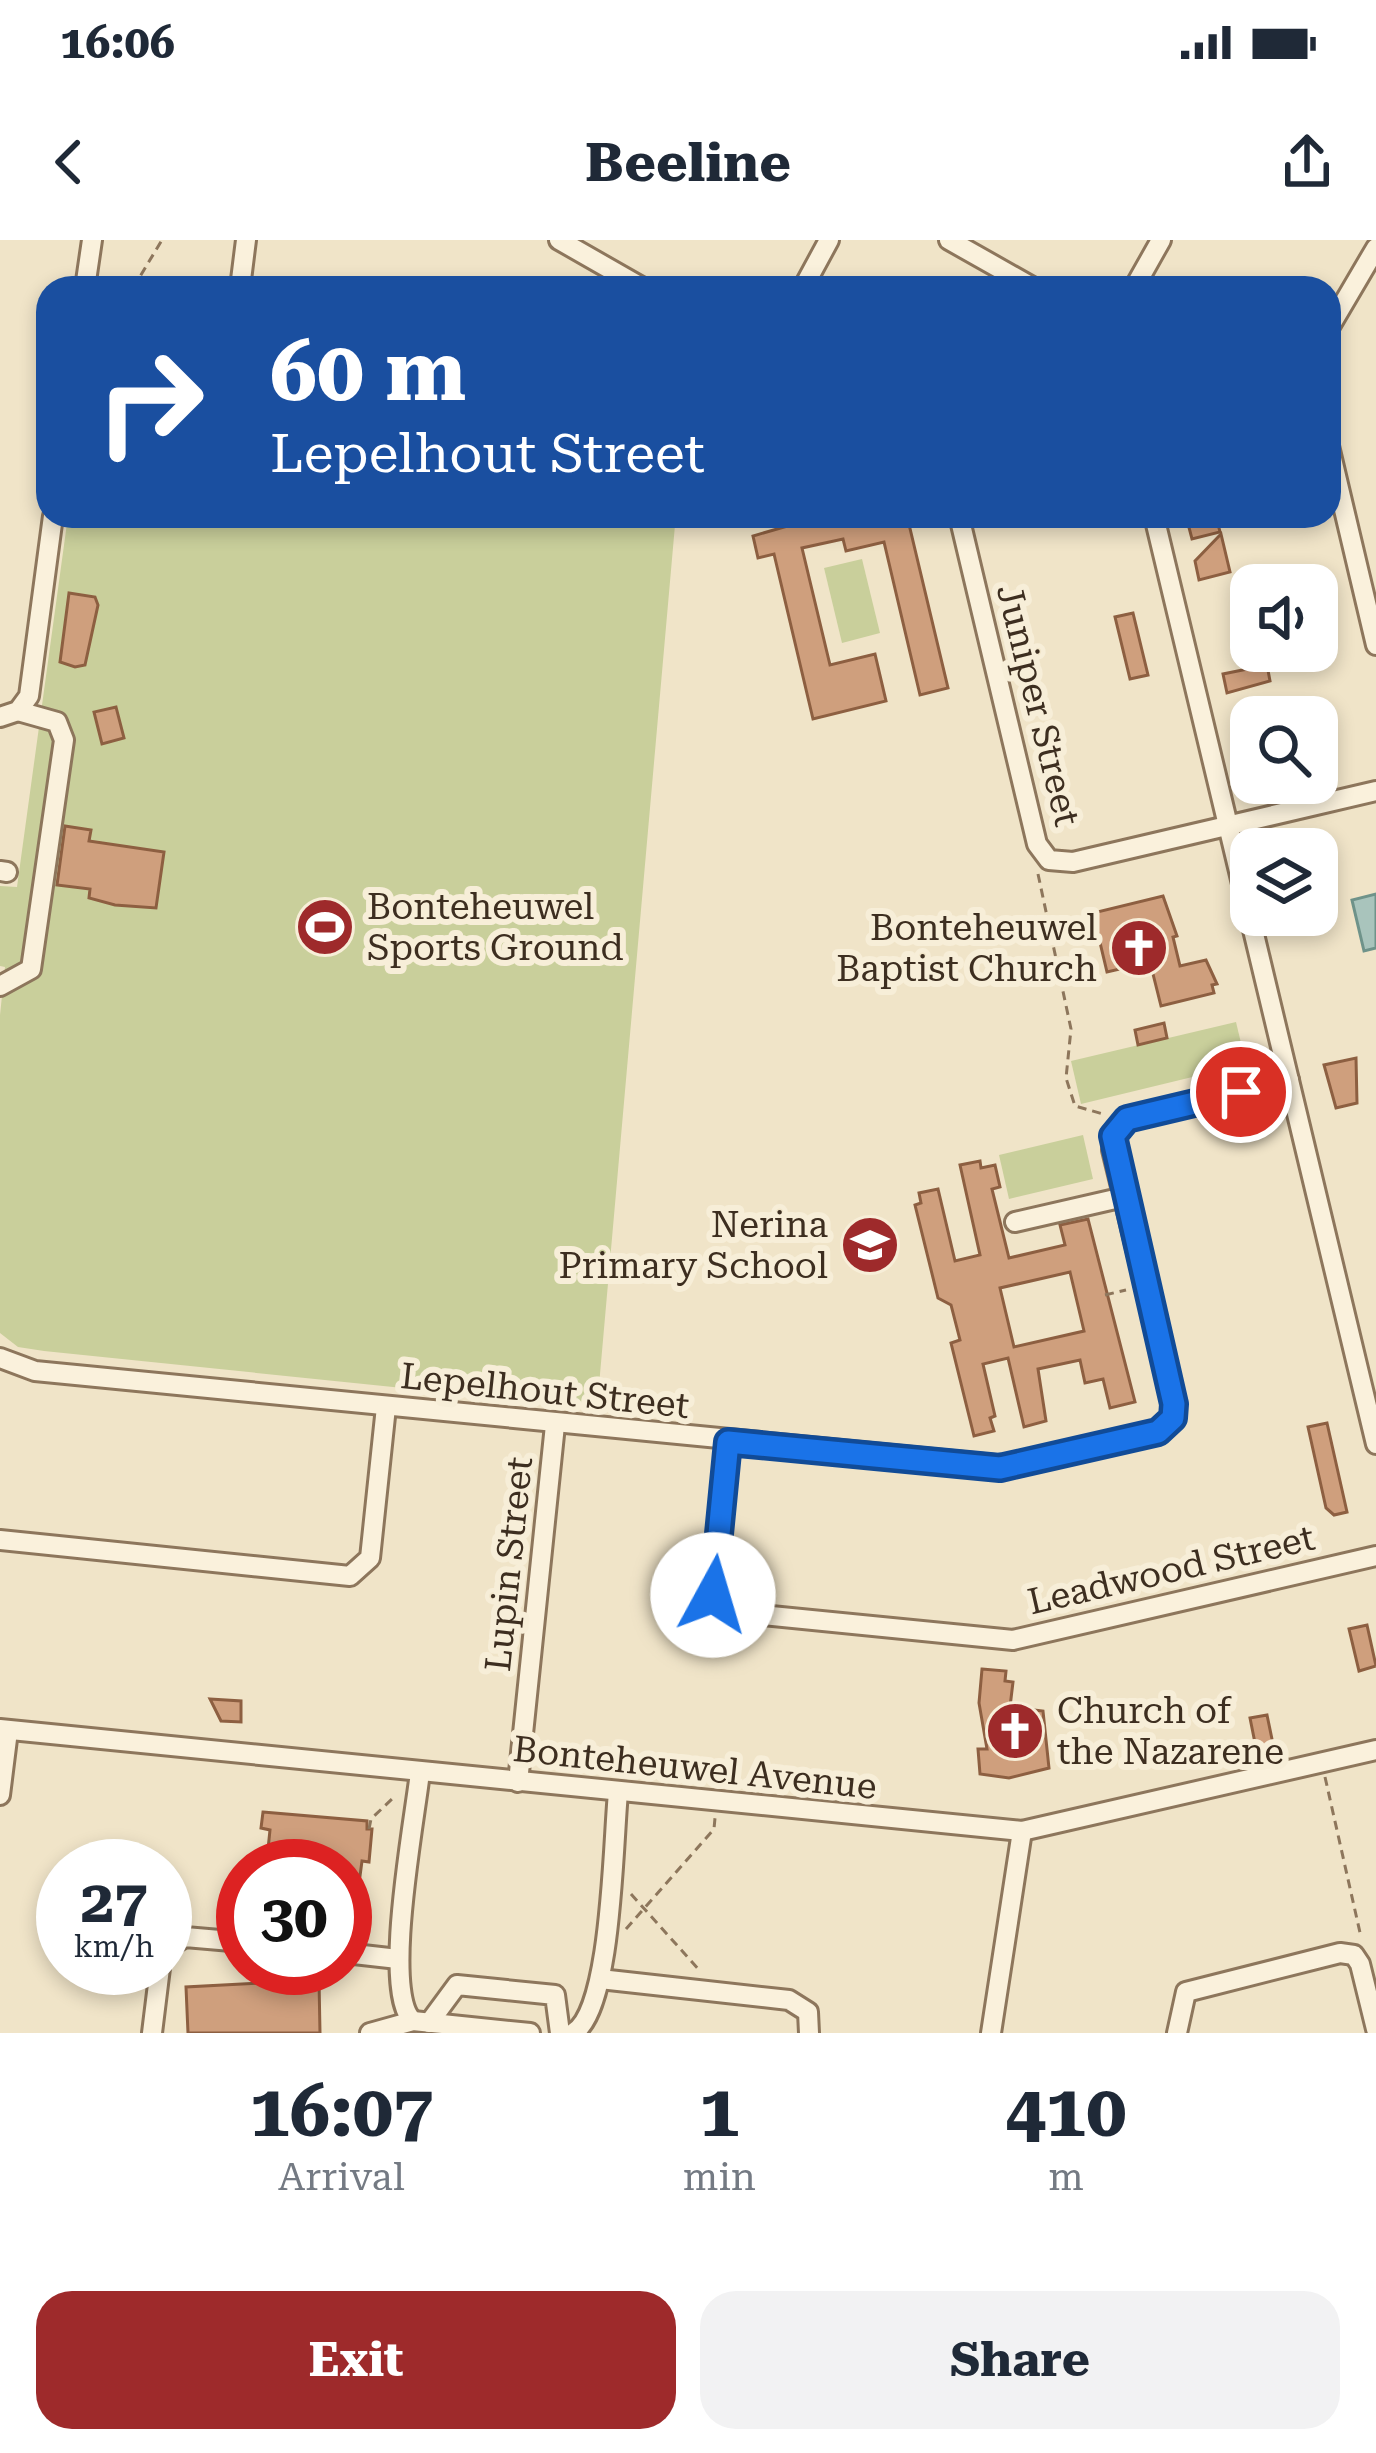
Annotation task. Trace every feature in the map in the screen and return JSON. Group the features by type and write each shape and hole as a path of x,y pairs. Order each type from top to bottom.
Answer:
{"street":[{"path":"87,276 92,240"},
{"path":"242,276 246,240"},
{"path":"559,240 622,276"},
{"path":"809,276 830,240"},
{"path":"1141,276 1161,240"},
{"path":"954,241 1014,276"},
{"path":"1341,308 1376,248"},
{"path":"1341,497 1376,645"},
{"path":"9,713 29,696 51,528"},
{"name":"Juniper Street","path":"962,528 1037,844 1048,860 1066,863 1376,791"},
{"path":"1157,528 1376,1444"},
{"path":"0,986 28,975 33,962 64,735 51,718 9,713"},
{"path":"1120,1123 1289,1080"},
{"name":"Lepelhout Street","path":"0,1358 35,1371 1000,1468 1158,1432 1173,1418 1174,1404 1112,1143 1120,1123"},
{"path":"1015,1222 1124,1197"},
{"path":"0,1540 350,1576 370,1558 386,1407"},
{"name":"Lupin Street","path":"518,1782 555,1424"},
{"name":"Leadwood Street","path":"728,1442 713,1595 722,1611 1012,1640 1376,1556"},
{"path":"0,1795 4,1730"},
{"name":"Bonteheuwel Avenue","path":"4,1730 1022,1831 1376,1750"},
{"path":"420,1772 398,1959 400,2005 421,2022"},
{"path":"573,2033 590,2017 600,1979 618,1793"},
{"path":"992,2033 1022,1831"},
{"path":"1177,2033 1186,1992 1357,1949 1376,2030"},
{"path":"372,1956 398,1959"},
{"path":"600,1979 800,2004 811,2020 809,2033"},
{"path":"421,2022 457,1985 554,1995 560,2033"},
{"path":"152,2033 157,1995"},
{"path":"370,2033 421,2022 530,2033"}],"path":[{"path":"140,276 161,240"},
{"path":"1048,860 1036,876 1071,1029 1066,1078 1075,1106 1120,1123"},
{"path":"1105,1294 1145,1285"},
{"path":"1324,1776 1357,1949"},
{"path":"370,1829 370,1819 393,1798"},
{"path":"604,1938 619,1937 714,1828 715,1818"},
{"path":"610,1880 644,1908 712,1991"}],"green space":[{"name":"Bonteheuwel Sports Ground","path":"66,528 675,528 597,1408 44,1351 18,1347 0,1333 0,1015 5,967 0,966 0,886 17,887"},
{"path":"862,559 880,633 842,643 824,568"},
{"path":"1236,1022 1246,1064 1081,1104 1071,1061"},
{"path":"1083,1135 1093,1179 1009,1199 999,1155"}],"water":[{"path":"1376,894 1376,948 1364,951 1352,900"}],"building":[{"path":"781,528 910,528 948,688 920,695 884,542 846,551 843,539 802,548 830,665 875,654 886,701 813,719 774,554 758,558 753,536"},
{"path":"1189,528 1219,528 1220,532 1192,539"},
{"path":"1221,534 1230,572 1199,580 1195,561"},
{"path":"69,593 95,597 98,605 85,665 75,667 60,662"},
{"path":"1133,613 1148,675 1130,679 1115,617"},
{"path":"1268,672 1270,681 1227,693 1223,674"},
{"path":"116,707 124,738 102,744 94,712"},
{"path":"65,826 91,830 89,841 164,852 156,908 115,905 89,898 90,889 57,885"},
{"name":"Bonteheuwel Baptist Church","path":"1163,896 1177,936 1173,937 1180,966 1206,960 1217,984 1212,985 1214,993 1161,1006 1150,962 1107,972 1093,913"},
{"path":"1164,1023 1167,1038 1138,1045 1135,1030"},
{"path":"1356,1058 1357,1103 1336,1108 1324,1065"},
{"path":"980,1161 981,1168 995,1165 1000,1187 992,1189 1009,1258 1065,1245 1060,1225 1088,1219 1135,1402 1110,1408 1103,1379 1085,1383 1080,1360 1038,1369 1046,1421 1024,1427 1008,1358 983,1364 994,1431 974,1436 951,1343 960,1340 951,1305 938,1298 915,1205 921,1203 919,1193 938,1189 955,1261 980,1255 960,1165","holes":["1070,1272 1084,1331 1014,1347 1000,1288"]},
{"path":"1327,1423 1347,1512 1334,1515 1326,1508 1308,1427"},
{"path":"1367,1625 1376,1666 1359,1671 1349,1629"},
{"name":"Church of the Nazarene","path":"982,1669 1006,1671 1005,1681 1013,1682 1010,1707 1043,1711 1049,1768 1009,1778 980,1774 978,1749 987,1749 979,1703"},
{"path":"210,1699 241,1701 241,1722 221,1721"},
{"path":"1267,1715 1273,1744 1256,1748 1250,1718"},
{"path":"263,1812 367,1821 367,1829 372,1829 371,1839 269,1839 270,1830 261,1828"},
{"path":"216,1985 216,1995 319,1995 320,2033 188,2033 186,1995 192,1995 192,1987"}],"place":[{"name":"Bonteheuwel Sports Ground","path":"325,927"},
{"name":"Bonteheuwel Baptist Church","path":"1139,948"},
{"name":"Nerina Primary School","path":"870,1245"},
{"name":"Church of the Nazarene","path":"1015,1731"}],"route":[{"path":"713,1595 728,1442 1000,1468 1158,1432 1169,1424 1174,1404 1112,1150 1113,1136 1127,1119 1241,1092"}]}
